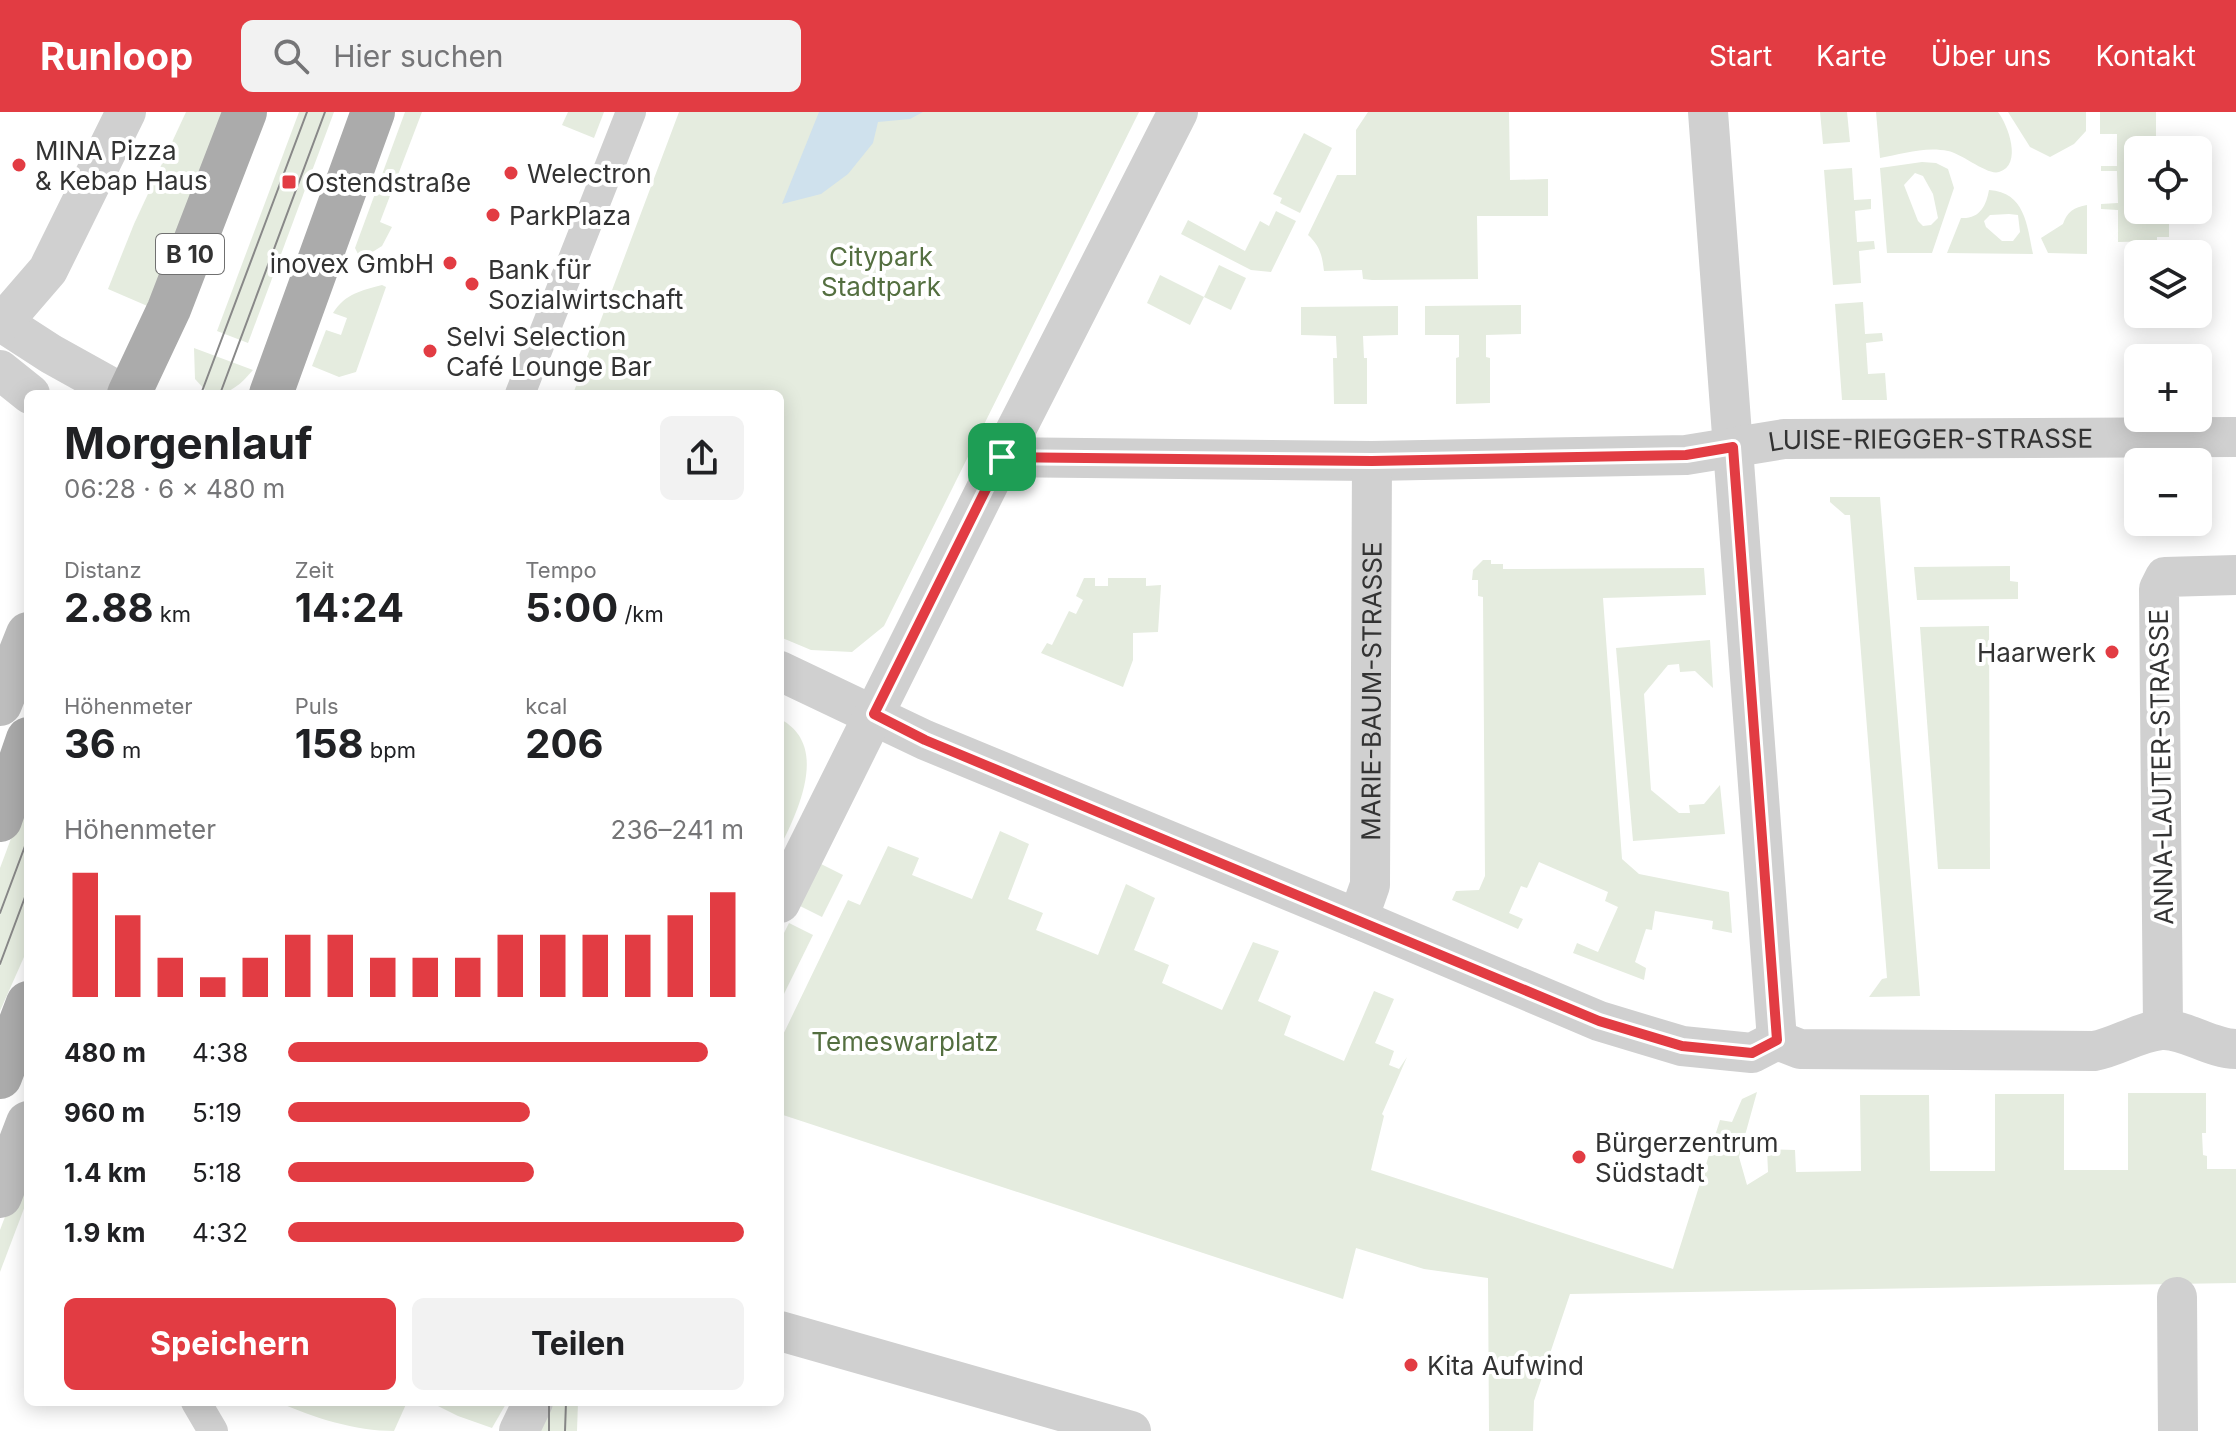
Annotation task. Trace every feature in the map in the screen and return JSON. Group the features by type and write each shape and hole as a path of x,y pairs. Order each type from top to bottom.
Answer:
{"main road":[{"name":"B 10","path":"131,390 169,309 245,112"},
{"path":"272,390 373,112"},
{"path":"0,704 24,644"},
{"path":"0,820 24,751"},
{"path":"0,1077 24,1014"},
{"path":"0,1196 24,1133"}],"street":[{"path":"116,390 51,354 2,321 48,270 126,112"},
{"path":"522,390 631,112"},
{"path":"784,895 1178,112"},
{"path":"1708,112 1777,1040"},
{"path":"0,370 25,390"},
{"name":"LUISE-RIEGGER-STRASSE","path":"1002,457 1372,461 1686,455 1784,439 2236,437"},
{"name":"MARIE-BAUM-STRASSE","path":"1358,919 1370,885 1372,461"},
{"name":"ANNA-LAUTER-STRASSE","path":"2163,1029 2159,589 2165,577 2236,575"},
{"path":"784,673 925,740 1599,1021 1682,1046 1752,1053 1777,1040 1800,1049 2094,1051 2163,1029 2214,1047 2236,1049"},
{"path":"2177,1297 2178,1431"},
{"path":"784,1332 1131,1431"},
{"path":"198,1406 213,1431"},
{"path":"519,1431 531,1406"}],"green space":[{"path":"186,112 224,112 152,308 108,289 134,224"},
{"path":"299,112 334,112 248,343 217,331"},
{"path":"405,112 422,112 380,222 392,227 382,246 366,256 358,254 355,248"},
{"path":"568,112 604,112 594,138 562,125"},
{"name":"Citypark Stadtpark","path":"679,112 1139,112 884,626 852,652 811,650 784,639 784,390 575,390"},
{"path":"1368,112 1509,112 1510,180 1548,179 1548,216 1477,216 1478,279 1372,280 1363,279 1362,270 1324,271 1320,251 1308,235 1337,175 1356,175 1356,130"},
{"path":"1820,112 1847,112 1850,142 1823,144"},
{"path":"1876,112 1998,112 2009,135 2010,162 2006,168 1994,172 1953,153 1931,149 1880,158"},
{"path":"2008,112 2086,112 2086,131 2074,144 2050,157 2030,147"},
{"path":"2100,112 2156,112 2156,136 2124,136 2124,224 2169,224 2169,237 2118,242 2118,210 2101,209 2101,204 2118,203 2117,171 2101,171 2101,166 2117,166 2117,134 2100,134"},
{"path":"1304,133 1332,148 1300,213 1280,203 1282,198 1273,194"},
{"path":"1922,162 1936,163 1948,169 1954,188 1932,253 1887,253 1880,168","holes":["1915,173 1923,176 1933,194 1938,218 1931,225 1923,226 1918,221 1904,185"]},
{"path":"1852,168 1854,200 1871,199 1871,209 1855,211 1857,242 1874,241 1875,249 1859,251 1861,283 1833,285 1824,170"},
{"path":"1989,190 2001,192 2017,203 2026,222 2033,254 1947,253 1961,218 1977,214 1984,206","holes":["1990,215 2018,215 2020,232 2013,241 2002,241 1986,227 1984,221"]},
{"path":"2087,205 2087,254 2048,253 2041,238 2063,224 2072,211"},
{"path":"1276,211 1296,221 1271,272 1251,270 1181,234 1188,220 1245,251 1260,221 1269,226"},
{"path":"1219,265 1246,278 1231,310 1204,297"},
{"path":"1160,275 1204,297 1190,325 1147,303"},
{"path":"382,285 386,287 356,372 339,377 312,366 326,330 341,335 347,318 333,313 338,306 354,294"},
{"path":"1863,302 1865,334 1882,333 1883,341 1866,343 1868,374 1885,373 1887,400 1842,400 1835,304"},
{"path":"1521,305 1521,334 1486,335 1486,357 1490,358 1490,403 1456,404 1459,335 1425,335 1425,306"},
{"path":"1398,306 1398,335 1363,336 1364,358 1367,358 1367,404 1334,404 1336,336 1301,335 1301,307"},
{"path":"194,348 253,370 229,390 205,390 195,379"},
{"path":"1830,497 1880,497 1920,996 1869,997 1882,979 1887,978 1850,515 1845,515 1830,502"},
{"path":"1483,560 1503,564 1503,569 1704,568 1706,595 1603,598 1622,859 1639,874 1729,892 1732,933 1712,929 1713,921 1655,911 1652,930 1646,929 1635,962 1646,968 1644,980 1573,953 1577,943 1598,952 1618,907 1605,901 1608,892 1539,862 1527,888 1521,886 1509,913 1523,919 1518,929 1452,900 1456,891 1479,890 1485,876 1483,597 1478,596 1478,580 1472,580 1473,570"},
{"path":"2010,566 2010,581 2018,582 2018,599 1917,600 1914,567"},
{"path":"1084,578 1095,578 1095,586 1108,586 1108,578 1146,578 1146,586 1161,585 1158,632 1133,633 1133,660 1123,687 1041,653 1047,643 1052,645 1069,611 1076,614 1083,600 1076,596"},
{"path":"1989,626 1990,869 1938,869 1920,627"},
{"path":"1710,640 1713,688 1695,671 1680,672 1679,664 1668,665 1644,694 1651,790 1679,813 1690,813 1689,805 1704,804 1720,785 1725,834 1633,841 1616,648"},
{"path":"784,722 795,730 804,745 807,761 806,779 784,838"},
{"path":"24,804 24,957 0,1011 0,868"},
{"name":"Temeswarplatz","path":"1000,831 1029,844 1008,899 1043,913 1036,930 1098,955 1126,884 1155,898 1134,950 1169,965 1162,983 1222,1010 1253,942 1279,951 1258,1001 1291,1016 1284,1035 1344,1061 1374,991 1394,999 1375,1043 1394,1051 1389,1065 1399,1069 1407,1057 1382,1114 1371,1170 1673,1269 1720,1120 1732,1122 1742,1099 1757,1092 1739,1157 1747,1185 1768,1172 1767,1149 1795,1150 1796,1172 1861,1171 1860,1095 1929,1095 1930,1171 1995,1171 1995,1094 2064,1094 2064,1170 2128,1170 2128,1093 2206,1093 2206,1133 2202,1133 2207,1169 2236,1169 2236,1283 1570,1294 1534,1401 1533,1431 1489,1431 1488,1278 1424,1269 1356,1248 1343,1299 784,1115 784,1033 848,900 860,905 888,846 919,858 912,875 972,899"},
{"path":"819,863 843,875 822,917 798,905"},
{"path":"789,923 813,935 784,994 784,933"},
{"path":"24,1167 24,1209 0,1272 0,1230"},
{"path":"288,1406 405,1406 394,1431 364,1429"},
{"path":"438,1406 505,1406 492,1428"},
{"path":"552,1406 578,1406 577,1431 540,1431"}],"water":[{"path":"819,112 923,112 910,119 878,122 873,143 848,174 821,194 782,204"}],"tram line":[{"path":"203,390 307,112"},
{"path":"221,390 325,112"},
{"path":"0,913 24,849"},
{"path":"0,964 24,900"},
{"path":"549,1406 549,1431"},
{"path":"565,1431 566,1406"}],"place":[{"name":"MINA Pizza & Kebap Haus","path":"19,165"},
{"name":"Welectron","path":"511,173"},
{"name":"Ostendstraße","path":"289,182"},
{"name":"ParkPlaza","path":"493,215"},
{"name":"inovex GmbH","path":"450,263"},
{"name":"Bank für Sozialwirtschaft","path":"472,284"},
{"name":"Selvi Selection Café Lounge Bar","path":"430,351"},
{"name":"Haarwerk","path":"2112,652"},
{"name":"Bürgerzentrum Südstadt","path":"1579,1157"},
{"name":"Kita Aufwind","path":"1411,1365"}],"route":[{"path":"1733,447 1777,1040 1752,1053 1682,1046 1599,1021 925,740 874,714 1002,457 1372,461 1686,455 1733,447"}]}
